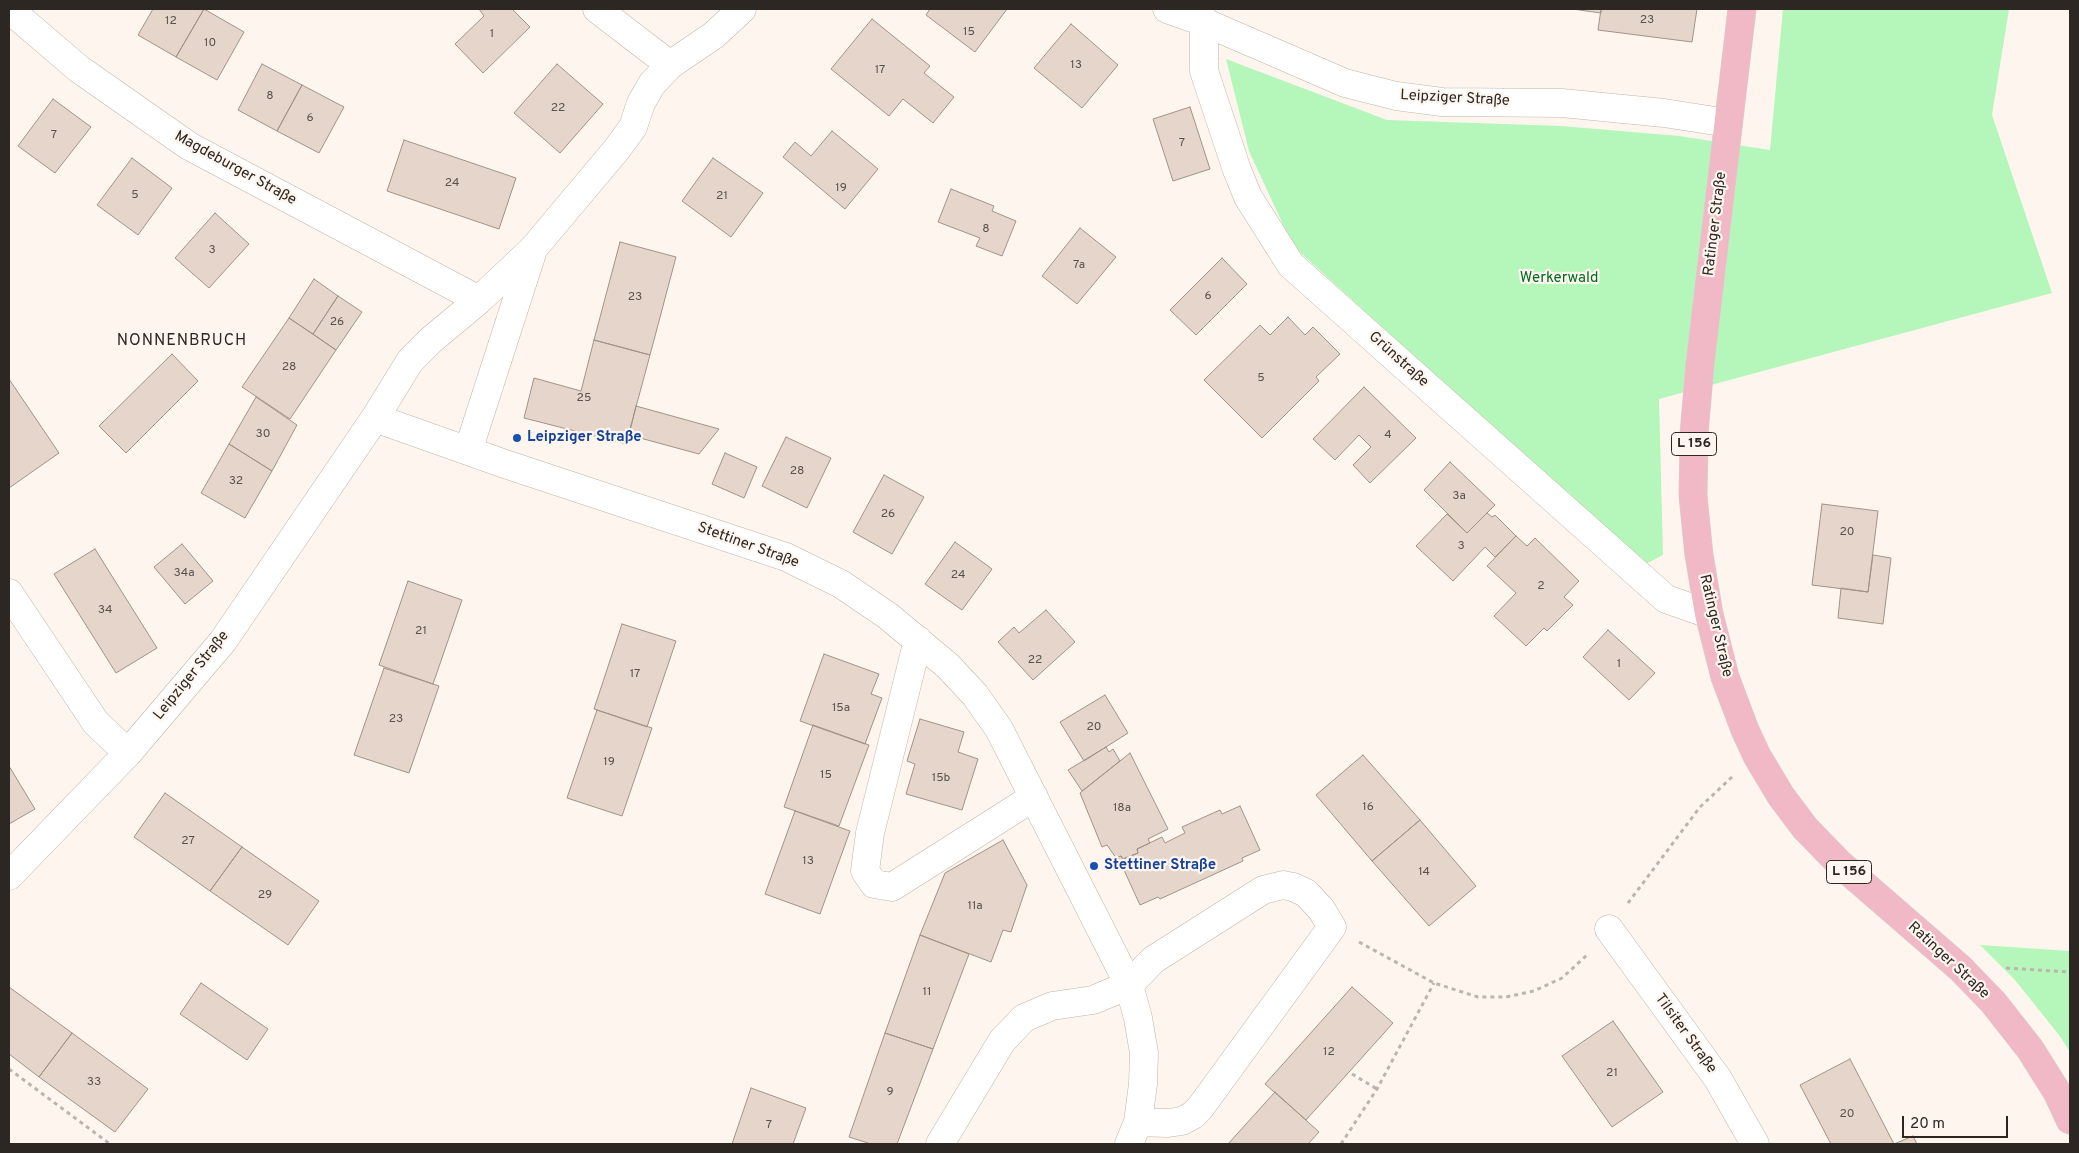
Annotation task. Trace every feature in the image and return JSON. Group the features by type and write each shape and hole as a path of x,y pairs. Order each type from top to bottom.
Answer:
{"main road":[{"name":"Ratinger Straße","path":"1742,9 1700,364 1694,434 1693,496 1699,556 1709,614 1725,677 1757,756 1781,796 1805,828 1840,864 1960,968 1993,1002 2030,1049 2057,1092 2070,1120"}],"street":[{"name":"Magdeburger Straße","path":"9,9 79,69 189,146 479,300"},
{"path":"597,9 670,65"},
{"name":"Leipziger Straße","path":"9,876 128,753 223,640 375,418 410,361 533,249 617,150 632,128 641,103 652,84 670,65 714,35 742,9"},
{"name":"Leipziger Straße","path":"1167,9 1201,16 1345,82 1396,96 1442,102 1562,103 1664,113 1728,123"},
{"name":"Grünstraße","path":"1201,16 1204,71 1237,170 1248,197 1292,265 1666,599 1709,614"},
{"name":"Leipziger Straße","path":"468,451 533,249"},
{"name":"Stettiner Straße","path":"375,418 786,558 841,584 888,616 948,666 974,695 999,729 1130,985 1144,1053 1144,1084 1133,1133 1182,1121 1193,1115 1200,1108 1332,927"},
{"path":"9,593 96,723 128,753"},
{"path":"918,640 870,833 865,871 874,884 892,887 1034,797"},
{"path":"940,1144 1002,1041 1024,1018 1052,1006 1093,1000 1130,985 1153,960 1271,886 1283,885 1293,887 1306,893 1321,909 1332,927"},
{"name":"Tilsiter Straße","path":"1609,929 1718,1079 1755,1144"}],"path":[{"path":"1332,927 1434,983 1478,998 1506,997 1534,991 1562,978 1579,964 1609,929 1700,807 1715,791 1757,756"},
{"path":"1960,968 1993,967 2070,972"},
{"path":"1341,1144 1377,1089 1434,983"},
{"path":"9,1069 110,1144"},
{"path":"1352,1074 1377,1089"}],"green space":[{"name":"Werkerwald","path":"1783,9 2009,9 1992,115 2052,293 1659,399 1663,555 1644,565 1293,246 1249,151 1226,59 1387,120 1562,126 1679,136 1770,150"},
{"path":"1980,945 2070,951 2070,1052 2059,1035 2015,980"}],"building":[{"path":"153,9 204,9 176,57 138,35"},
{"path":"204,9 244,32 217,80 176,57"},
{"path":"479,9 512,9 530,27 483,73 455,44 484,16"},
{"path":"930,9 1007,9 975,52 926,15"},
{"path":"1572,9 1601,9 1601,13"},
{"path":"1601,9 1697,9 1692,42 1598,30"},
{"path":"872,19 930,66 924,73 954,97 933,123 903,99 889,116 831,69"},
{"path":"1071,24 1118,65 1082,108 1034,68"},
{"path":"262,64 302,85 277,131 238,110"},
{"path":"557,64 603,104 560,153 514,113"},
{"path":"302,85 344,107 319,153 277,131"},
{"path":"53,99 91,127 55,173 18,146"},
{"path":"1190,107 1210,169 1173,181 1153,119"},
{"path":"832,131 878,169 845,209 783,157 795,142 811,156"},
{"path":"404,140 516,178 499,229 387,191"},
{"path":"132,158 172,188 138,235 97,205"},
{"path":"713,158 763,193 731,237 682,201"},
{"path":"951,189 994,206 992,211 1016,221 1002,256 976,246 980,238 938,222"},
{"path":"215,213 249,244 209,288 175,258"},
{"path":"1080,228 1116,257 1077,304 1042,276"},
{"path":"620,242 676,257 650,355 594,340"},
{"path":"1222,258 1247,284 1196,335 1170,310"},
{"path":"314,279 338,296 313,334 289,318"},
{"path":"338,296 362,312 336,350 313,334"},
{"path":"1288,317 1305,335 1313,327 1340,354 1316,377 1319,381 1262,438 1204,380 1260,325 1270,335"},
{"path":"289,318 336,350 290,419 242,387"},
{"path":"594,340 650,355 626,444 524,418 534,378 581,391"},
{"path":"172,354 198,381 126,453 99,426"},
{"path":"9,379 59,453 9,488"},
{"path":"1364,387 1416,438 1370,483 1353,465 1371,447 1359,435 1335,460 1313,439"},
{"path":"256,397 297,425 272,471 229,444"},
{"path":"636,406 719,429 699,454 629,435"},
{"path":"786,437 831,458 807,508 762,486"},
{"path":"229,444 272,471 245,518 201,493"},
{"path":"725,453 757,467 744,498 712,484"},
{"path":"1450,462 1495,505 1467,533 1424,490"},
{"path":"884,475 924,497 892,554 853,532"},
{"path":"1822,504 1878,511 1868,592 1812,585"},
{"path":"1487,513 1492,517 1495,515 1516,536 1495,557 1485,547 1453,581 1416,546 1447,514 1467,533"},
{"path":"1516,536 1527,546 1535,538 1579,581 1564,597 1573,605 1547,631 1544,628 1526,646 1494,616 1516,593 1487,566"},
{"path":"955,542 992,569 962,610 925,584"},
{"path":"182,544 213,581 185,604 154,567"},
{"path":"95,549 157,648 116,673 54,574"},
{"path":"1873,555 1891,558 1883,624 1838,618 1841,588 1868,592"},
{"path":"408,581 462,600 433,684 379,665"},
{"path":"1046,610 1075,642 1033,680 998,642 1014,627 1019,633"},
{"path":"622,624 676,641 647,727 594,709"},
{"path":"1608,630 1655,673 1629,700 1583,657"},
{"path":"824,654 879,674 871,694 882,698 865,744 800,721"},
{"path":"384,668 439,686 409,773 354,755"},
{"path":"1105,695 1128,733 1084,761 1060,722"},
{"path":"597,710 652,728 622,816 567,798"},
{"path":"920,719 964,732 958,752 978,759 962,810 906,794 915,764 907,761"},
{"path":"813,725 869,745 839,826 784,807"},
{"path":"1106,747 1109,752 1113,749 1120,761 1082,791 1068,770"},
{"path":"1130,753 1168,829 1148,839 1150,843 1137,849 1138,853 1123,859 1121,856 1118,857 1121,865 1107,845 1102,847 1080,793"},
{"path":"1363,755 1420,820 1372,861 1316,795"},
{"path":"9,766 35,809 9,824"},
{"path":"165,793 242,847 210,891 134,837"},
{"path":"1240,806 1260,850 1242,858 1243,861 1160,899 1158,897 1140,905 1118,857 1121,856 1123,859 1138,853 1137,849 1162,837 1165,843 1185,833 1182,827 1220,810 1222,814"},
{"path":"795,811 850,831 820,914 765,894"},
{"path":"1420,820 1476,886 1429,926 1372,861"},
{"path":"1003,840 1027,885 1011,932 1003,930 991,962 920,935 945,873"},
{"path":"242,847 319,901 288,945 210,891"},
{"path":"920,935 969,954 933,1049 885,1033"},
{"path":"201,983 268,1029 247,1060 180,1014"},
{"path":"9,987 72,1033 39,1077 9,1054"},
{"path":"1352,987 1393,1023 1306,1120 1265,1084"},
{"path":"1613,1021 1663,1092 1612,1127 1562,1056"},
{"path":"72,1033 148,1089 115,1132 39,1077"},
{"path":"885,1033 933,1049 897,1144 871,1144 849,1137"},
{"path":"1850,1059 1894,1144 1831,1144 1800,1085"},
{"path":"751,1088 806,1108 793,1144 732,1144"},
{"path":"1275,1092 1319,1132 1308,1144 1228,1144"},
{"path":"1913,1136 1917,1144 1894,1144"}],"place":[{"name":"Leipziger Straße","path":"517,438"},
{"name":"Stettiner Straße","path":"1094,866"}],"district":[{"name":"NONNENBRUCH","path":"182,342"}]}
